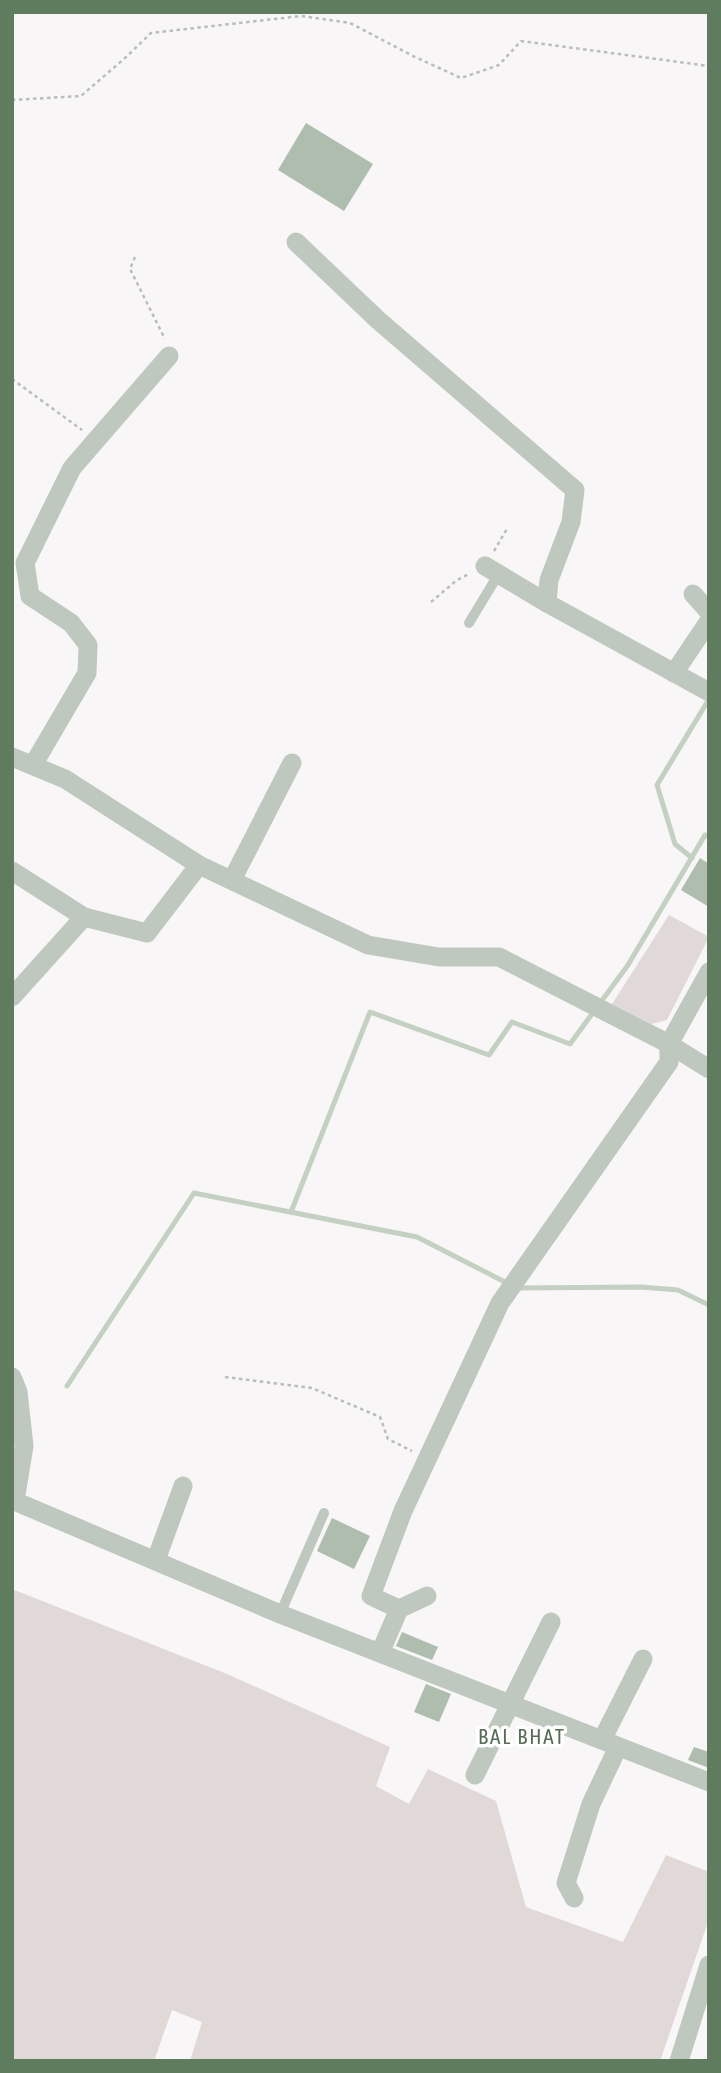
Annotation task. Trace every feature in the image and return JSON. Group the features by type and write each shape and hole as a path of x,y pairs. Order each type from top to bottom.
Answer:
{"street":[{"path":"296,242 378,320 575,490 571,522 549,580 547,603"},
{"path":"33,765 87,673 88,645 71,623 30,596 25,563 72,468 169,356"},
{"path":"491,570 709,692"},
{"path":"693,594 709,612"},
{"path":"674,673 709,621"},
{"path":"12,757 65,779 199,865 368,945 439,957 499,957 669,1044 709,1069"},
{"path":"232,880 292,763"},
{"path":"12,871 84,917 146,933 199,865"},
{"path":"12,997 84,917"},
{"path":"399,1609 371,1596 403,1511 500,1303 669,1062 669,1044 709,972"},
{"path":"12,1377 18,1392 24,1446 14,1500 280,1614 709,1782"},
{"path":"156,1560 183,1486"},
{"path":"380,1653 399,1609 427,1596"},
{"path":"475,1775 551,1622"},
{"path":"574,1898 566,1883 610,1743 643,1659"},
{"path":"680,2061 709,1965"}],"lane":[{"path":"468,623 491,570"},
{"path":"280,1614 324,1513"}],"path":[{"path":"12,100 81,96 150,33 300,16 349,23 461,78 499,65 521,41 709,66"},
{"path":"135,257 130,269 168,344 169,356"},
{"path":"12,379 96,440"},
{"path":"431,602 457,580 491,570 508,527"},
{"path":"225,1377 312,1388 380,1417 388,1439 427,1459"}],"shaded area":[{"path":"669,915 709,937 667,1020 651,1024 612,1004"},
{"path":"12,1589 227,1674 390,1747 376,1786 409,1804 428,1769 496,1801 526,1907 623,1942 666,1855 709,1872 709,1919 660,2061 190,2061 202,2022 172,2010 154,2061 12,2061"}],"building":[{"path":"306,123 373,164 344,211 278,170"},
{"path":"700,858 709,864 709,907 681,890"},
{"path":"332,1518 370,1536 354,1569 317,1551"},
{"path":"402,1632 438,1647 432,1660 396,1646"},
{"path":"426,1684 451,1694 439,1722 414,1712"},
{"path":"694,1747 709,1752 709,1768 688,1760"}],"waterway":[{"path":"692,858 675,844 657,785 709,699"},
{"path":"291,1212 370,1012 489,1055 512,1022 570,1044 628,965 705,835 709,837"},
{"path":"67,1386 194,1193 417,1237 507,1283"},
{"path":"516,1288 641,1287 678,1290 709,1305"}],"district":[{"name":"BAL BHAT","path":"522,1736"}]}
